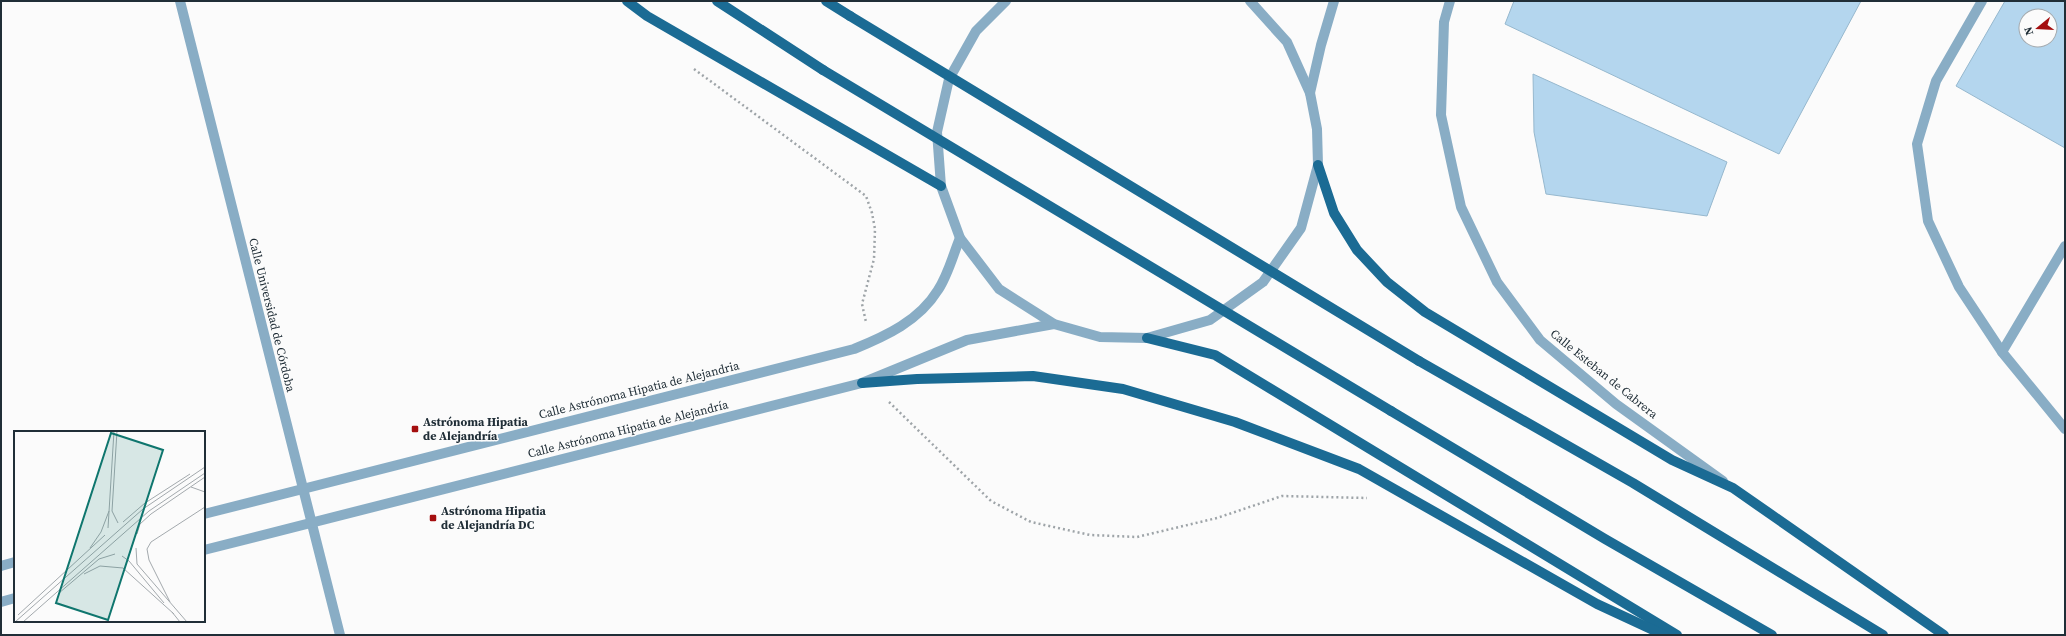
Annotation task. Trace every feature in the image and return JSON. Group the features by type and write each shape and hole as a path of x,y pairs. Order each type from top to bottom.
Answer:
{"main road":[{"path":"627,1 647,16 941,186"},
{"path":"717,1 824,70 1391,411 1605,539 1772,635"},
{"path":"826,1 1420,360 1633,483 1883,635"},
{"path":"1318,165 1334,213 1357,250 1387,282 1426,312 1672,460 1733,488 1944,635"},
{"path":"1147,338 1215,355 1677,635"},
{"path":"862,383 1033,376 1123,389 1235,422 1359,470 1597,604 1664,635"}],"street":[{"name":"Calle Universidad de Córdoba","path":"180,1 340,635"},
{"path":"1006,1 976,31 949,79 937,132 941,186 960,238 999,289 1054,324 1100,337 1147,338 1210,320 1263,282 1301,228 1318,165 1318,129 1310,93 1287,42 1250,1"},
{"path":"1310,93 1321,45 1334,1"},
{"name":"Calle Esteban de Cabrera","path":"1450,1 1444,22 1441,115 1461,207 1497,282 1540,340 1616,404 1733,488"},
{"path":"1982,1 1936,80 1917,144 1928,221 1959,286 2002,352 2065,429"},
{"name":"Calle Astrónoma Hipatia de Alejandria","path":"205,514 854,349 903,326 924,309 939,290 960,238"},
{"path":"2002,352 2065,246"},
{"name":"Calle Astrónoma Hipatia de Alejandría","path":"205,550 862,383 967,340 1054,324"},
{"path":"1,566 14,562"},
{"path":"1,602 14,598"}],"building":[{"path":"1514,1 1861,1 1779,154 1505,24"},
{"path":"2005,1 2065,1 2065,148 1956,86"},
{"path":"1533,74 1727,162 1707,216 1546,194 1534,132"}],"place":[{"name":"Astrónoma Hipatia de Alejandría","path":"415,429"},
{"name":"Astrónoma Hipatia de Alejandría DC","path":"433,518"}]}
